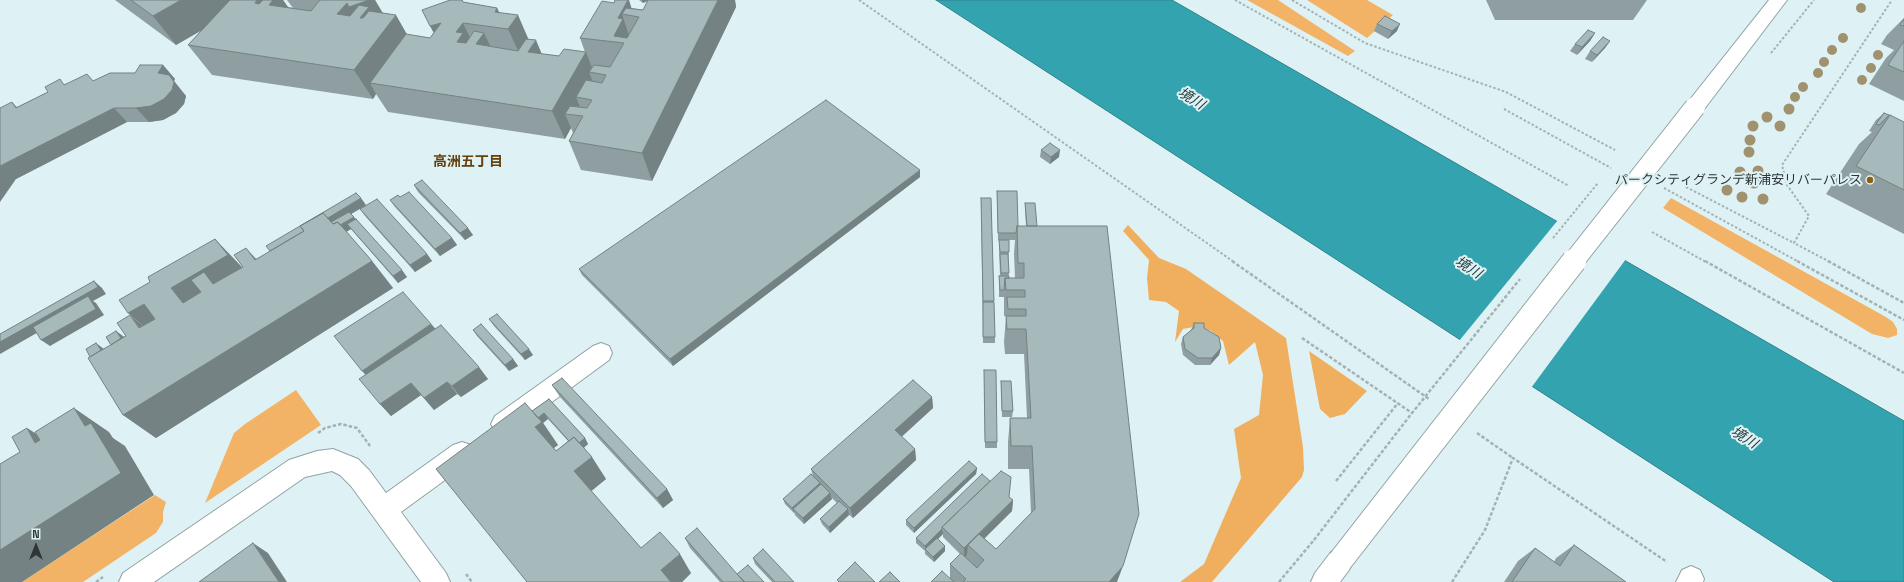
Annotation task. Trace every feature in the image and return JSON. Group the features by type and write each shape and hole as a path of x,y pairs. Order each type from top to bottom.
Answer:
{"street":[{"path":"1324,582 1778,0"},
{"path":"383,510 601,354"},
{"path":"132,582 298,468 317,462 333,460 349,466 437,582"}],"path":[{"path":"859,0 1430,400"},
{"path":"1235,0 1569,186"},
{"path":"1292,0 1365,43 1506,92 1615,150"},
{"path":"1794,243 1809,216 1801,207 1788,185 1782,165 1892,0"},
{"path":"1504,109 1611,168"},
{"path":"1606,174 1616,162"},
{"path":"1551,241 1601,180"},
{"path":"1686,187 1794,243 1904,303"},
{"path":"1664,188 1904,320"},
{"path":"1652,232 1904,373"},
{"path":"1279,582 1314,540 1412,413 1521,278"},
{"path":"1302,338 1412,413"},
{"path":"1336,481 1398,403"},
{"path":"1475,431 1690,581"},
{"path":"1452,582 1485,530 1513,458"}],"shaded area":[{"path":"1247,0 1278,0 1355,51 1348,56"},
{"path":"1307,0 1367,0 1393,15 1367,38"},
{"path":"1671,198 1886,317 1893,322 1897,329 1897,335 1888,338 1872,334 1663,208"},
{"path":"1128,225 1159,258 1186,269 1286,338 1303,447 1304,470 1302,477 1212,582 1180,582 1204,564 1241,478 1234,429 1259,415 1263,375 1255,342 1229,365 1223,341 1211,331 1199,326 1183,329 1175,342 1179,311 1166,302 1149,300 1147,278 1149,260 1123,231"},
{"path":"1309,351 1367,391 1345,414 1330,418 1320,409"},
{"path":"296,390 321,425 205,503 234,433"},
{"path":"155,495 166,502 163,512 163,522 156,533 83,582 22,582"}],"water":[{"name":"境川","path":"936,0 1172,0 1904,421 1904,582 1834,582"}],"pier":[{"path":"1558,220 1626,259 1531,388 1459,341"}],"building":[{"path":"131,0 181,0 153,16"},
{"path":"230,0 257,0 255,3 259,4 263,0 273,0 269,5 311,11 320,0 369,0 349,7 347,3 337,14 350,16 359,5 369,7 360,18 363,18 369,11 396,15 354,70 188,45"},
{"path":"450,0 462,0 463,2 497,8 495,12 518,15 508,29 463,23 456,32 463,33 457,42 466,43 474,31 484,33 476,44 518,51 526,39 536,40 528,52 559,56 564,49 586,52 552,111 370,83 406,34 430,38 441,23 430,26 422,10"},
{"path":"615,0 628,0 618,18 623,19 614,36 627,38 639,17 622,14 626,8 643,10 648,0 718,0 642,153 569,141 583,116 565,114 570,106 587,108 592,100 576,97 586,80 602,83 606,75 589,72 594,65 610,67 624,43 580,38 602,1 614,3"},
{"path":"1385,16 1400,24 1392,31 1377,24"},
{"path":"1904,19 1904,26 1900,25"},
{"path":"1588,30 1595,33 1582,47 1575,44"},
{"path":"1603,37 1610,41 1597,55 1590,51"},
{"path":"1904,41 1904,72 1888,65"},
{"path":"140,65 163,65 158,73 169,75 174,82 172,90 164,99 151,106 114,108 0,166 0,108 12,102 16,108 48,92 45,87 60,79 64,85 87,74 93,81 110,73 135,73"},
{"path":"826,100 920,170 670,359 579,269"},
{"path":"1884,113 1889,115 1879,125 1876,124"},
{"path":"1890,115 1904,122 1904,190 1856,166"},
{"path":"1050,143 1060,150 1051,157 1041,150"},
{"path":"422,180 468,228 460,233 414,185"},
{"path":"997,191 1017,191 1018,226 1016,233 998,233"},
{"path":"409,192 452,238 435,249 390,200 398,195 400,197"},
{"path":"356,193 361,198 328,218 323,213 300,226 304,231 270,251 266,246"},
{"path":"981,198 991,198 994,301 983,301"},
{"path":"377,199 427,254 410,265 360,209"},
{"path":"1025,203 1035,203 1037,226 1027,226"},
{"path":"349,212 354,217 340,225 338,222 333,224 331,222"},
{"path":"323,213 333,224 338,222 372,261 123,415 88,358 126,336 117,323 130,315 139,328 155,319 144,304 128,313 119,300 150,282 148,277 215,239 228,255 171,288 183,303 201,292 191,280 204,272 213,284 243,267 234,255 246,248 255,260 304,231 300,226"},
{"path":"356,219 402,270 393,276 347,224"},
{"path":"1017,226 1107,226 1139,514 1123,566 1109,582 963,582 966,579 950,564 961,553 977,568 984,560 968,545 979,534 996,549 1035,509 1032,446 1011,446 1010,418 1031,418 1026,329 1007,329 1006,316 1026,316 1026,309 1008,309 1007,297 1025,297 1025,290 1006,290 1005,278 1024,278 1024,263 1018,263"},
{"path":"999,240 1009,240 1009,252 1000,252"},
{"path":"1000,254 1008,254 1009,273 1001,273"},
{"path":"999,276 1009,276 1009,278 1005,278 1004,290 1000,290"},
{"path":"94,281 98,287 0,342 0,334"},
{"path":"403,292 431,324 362,371 334,336"},
{"path":"88,296 96,309 41,340 33,327"},
{"path":"983,302 994,302 995,337 983,337"},
{"path":"497,314 529,349 521,354 489,319"},
{"path":"1194,323 1204,323 1204,328 1219,337 1221,348 1212,358 1198,358 1185,349 1183,337 1194,328"},
{"path":"481,324 513,359 505,365 473,330"},
{"path":"441,325 479,367 452,386 447,382 424,398 411,383 380,404 359,379"},
{"path":"116,331 121,338 111,345 106,337"},
{"path":"96,343 101,350 90,357 86,349"},
{"path":"984,370 996,370 997,442 985,442"},
{"path":"562,378 667,489 657,498 552,385"},
{"path":"913,380 932,397 895,430 915,449 850,508 811,469"},
{"path":"1001,381 1011,381 1013,411 1002,411"},
{"path":"549,399 585,438 579,443 574,437 569,441 544,413 538,418 532,411"},
{"path":"525,403 542,422 535,427 556,451 574,437 592,457 574,471 641,548 660,532 680,554 661,570 671,582 527,582 436,469"},
{"path":"74,408 85,426 91,423 121,473 0,550 0,464 20,452 12,437 27,428 35,443 40,440 35,432"},
{"path":"969,461 977,468 914,528 906,520"},
{"path":"1001,471 1011,477 1009,497 1013,500 964,548 942,527"},
{"path":"811,474 820,483 792,508 783,499"},
{"path":"982,474 990,481 942,527 942,529 925,546 916,538"},
{"path":"821,484 830,493 803,518 793,509"},
{"path":"839,501 848,509 829,527 820,519"},
{"path":"697,528 744,582 723,582 685,538"},
{"path":"937,538 945,546 933,557 925,549"},
{"path":"253,543 279,582 199,582"},
{"path":"1574,545 1626,582 1512,582 1535,548 1560,566"},
{"path":"763,549 794,582 775,582 753,558"},
{"path":"855,562 875,582 839,582 837,580"},
{"path":"748,565 764,582 745,582 737,574"},
{"path":"942,571 954,582 931,582"},
{"path":"890,572 900,582 879,582"}],"place":[{"name":"パークシティグランデ新浦安リバーパレス","path":"1870,180"}],"district":[{"name":"高洲五丁目","path":"468,162"}]}
